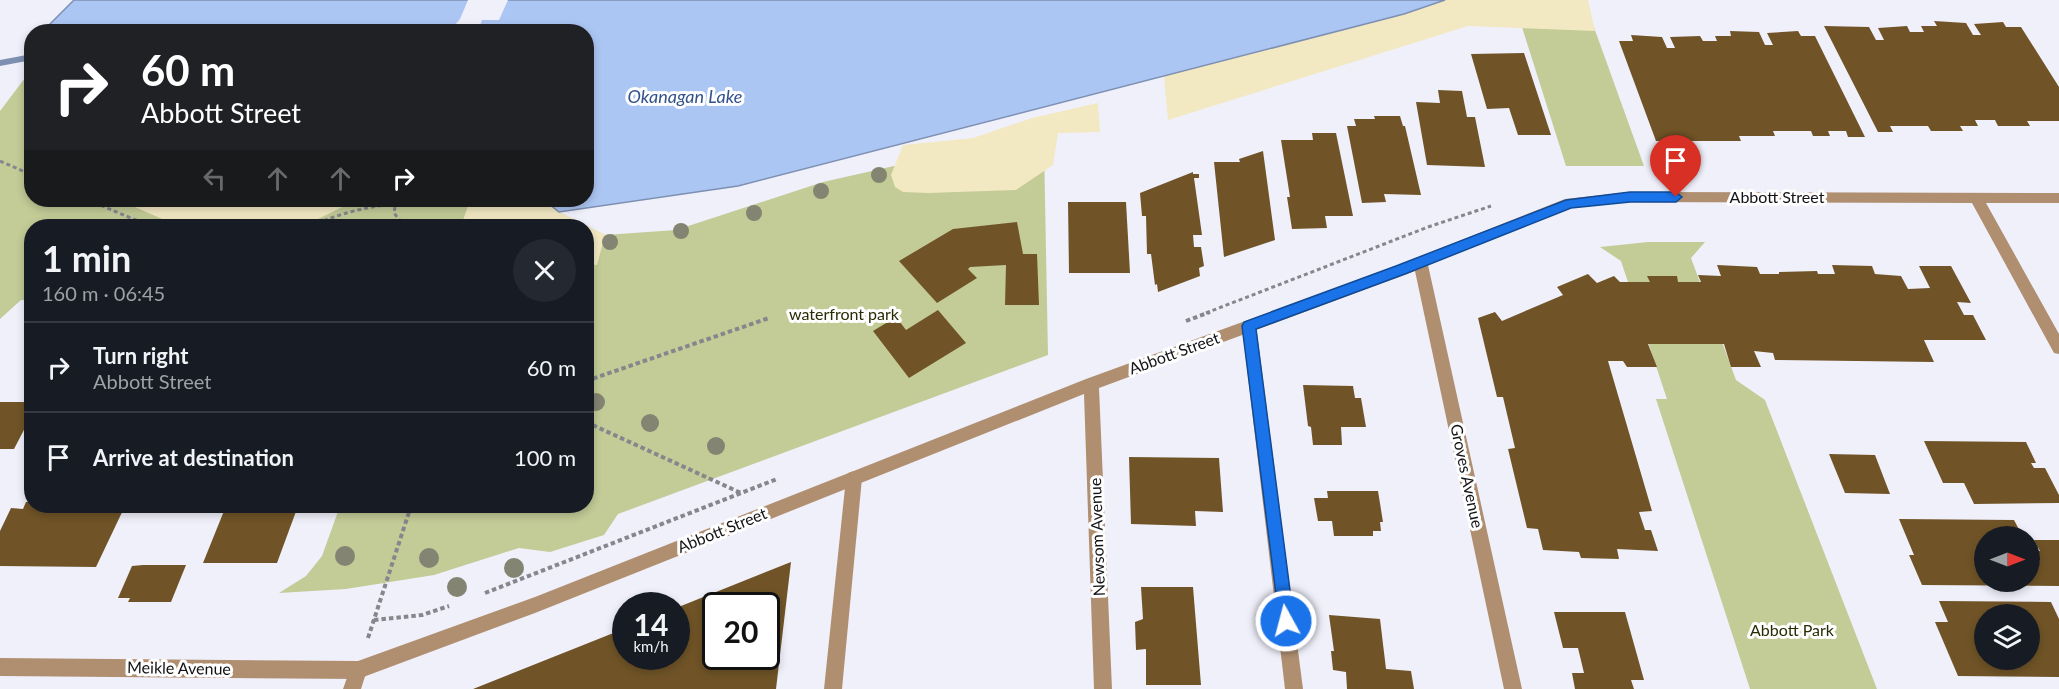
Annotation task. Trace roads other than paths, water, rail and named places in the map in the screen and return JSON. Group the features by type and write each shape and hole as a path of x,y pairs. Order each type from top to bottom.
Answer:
{"street":[{"name":"Abbott Street","path":"358,670 535,605 1091,384 1420,262 1570,203 1630,197 2059,198"},
{"path":"1976,198 2059,348"},
{"name":"Groves Avenue","path":"1420,262 1513,689"},
{"path":"1249,326 1294,689"},
{"name":"Newsom Avenue","path":"1091,384 1103,689"},
{"path":"833,689 854,478"},
{"name":"Meikle Avenue","path":"0,667 358,670"},
{"path":"352,689 358,670"}],"water":[{"name":"Okanagan Lake","path":"74,0 1445,0 1404,14 738,186 594,207 594,24 50,24"},
{"name":"Okanagan Lake","path":"553,207 593,207 559,212"}],"waterway":[{"path":"0,63 24,58"}],"park label":[{"name":"waterfront park","path":"844,314"},
{"name":"Abbott Park","path":"1792,630"}]}
